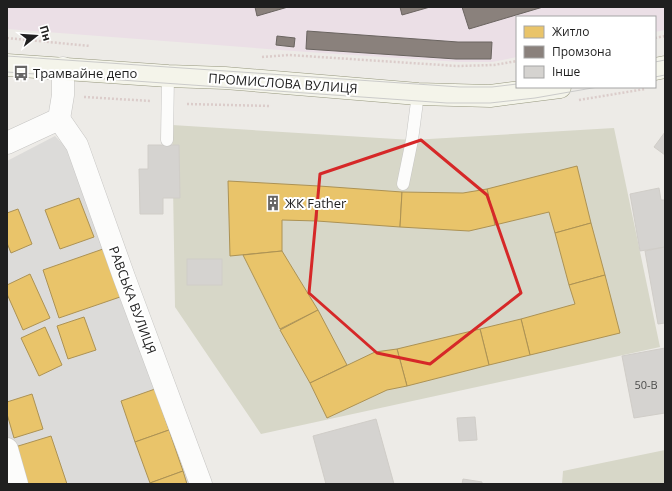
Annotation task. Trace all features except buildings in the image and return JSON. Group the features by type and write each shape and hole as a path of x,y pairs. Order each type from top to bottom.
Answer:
{"main road":[{"name":"ПРОМИСЛОВА ВУЛИЦЯ","path":"7,65 168,76 225,78 418,94 490,96 552,88"}],"street":[{"path":"7,143 59,119 63,95 63,68"},
{"name":"РАВСЬКА ВУЛИЦЯ","path":"59,119 77,145 124,277 201,484"},
{"path":"7,449 17,484"}],"lane":[{"path":"167,140 168,76"},
{"path":"403,184 412,140 418,94"}],"path":[{"path":"7,38 91,46"},
{"path":"257,58 289,55 457,66 494,65 516,61"},
{"path":"79,96 153,101"}],"highlighted area":[{"path":"421,140 487,195 521,293 430,364 377,353 309,293 320,174"}],"shaded area":[{"path":"7,7 665,7 665,30 656,32 656,16 516,16 516,57 492,62 459,62 307,52 7,29"},
{"path":"172,125 412,140 614,128 660,347 261,434 175,307"},
{"path":"55,136 74,156 195,484 7,484 7,161"},
{"path":"665,450 665,484 562,484 563,471"}],"tram line":[{"path":"7,56 460,87 492,87 516,84"},
{"path":"656,62 665,60"},
{"path":"7,72 447,103 490,103 535,98 592,88"},
{"path":"656,77 665,75"}],"place":[{"name":"Трамвайне депо","path":"21,73"},
{"name":"ЖК Father","path":"273,203"}]}
